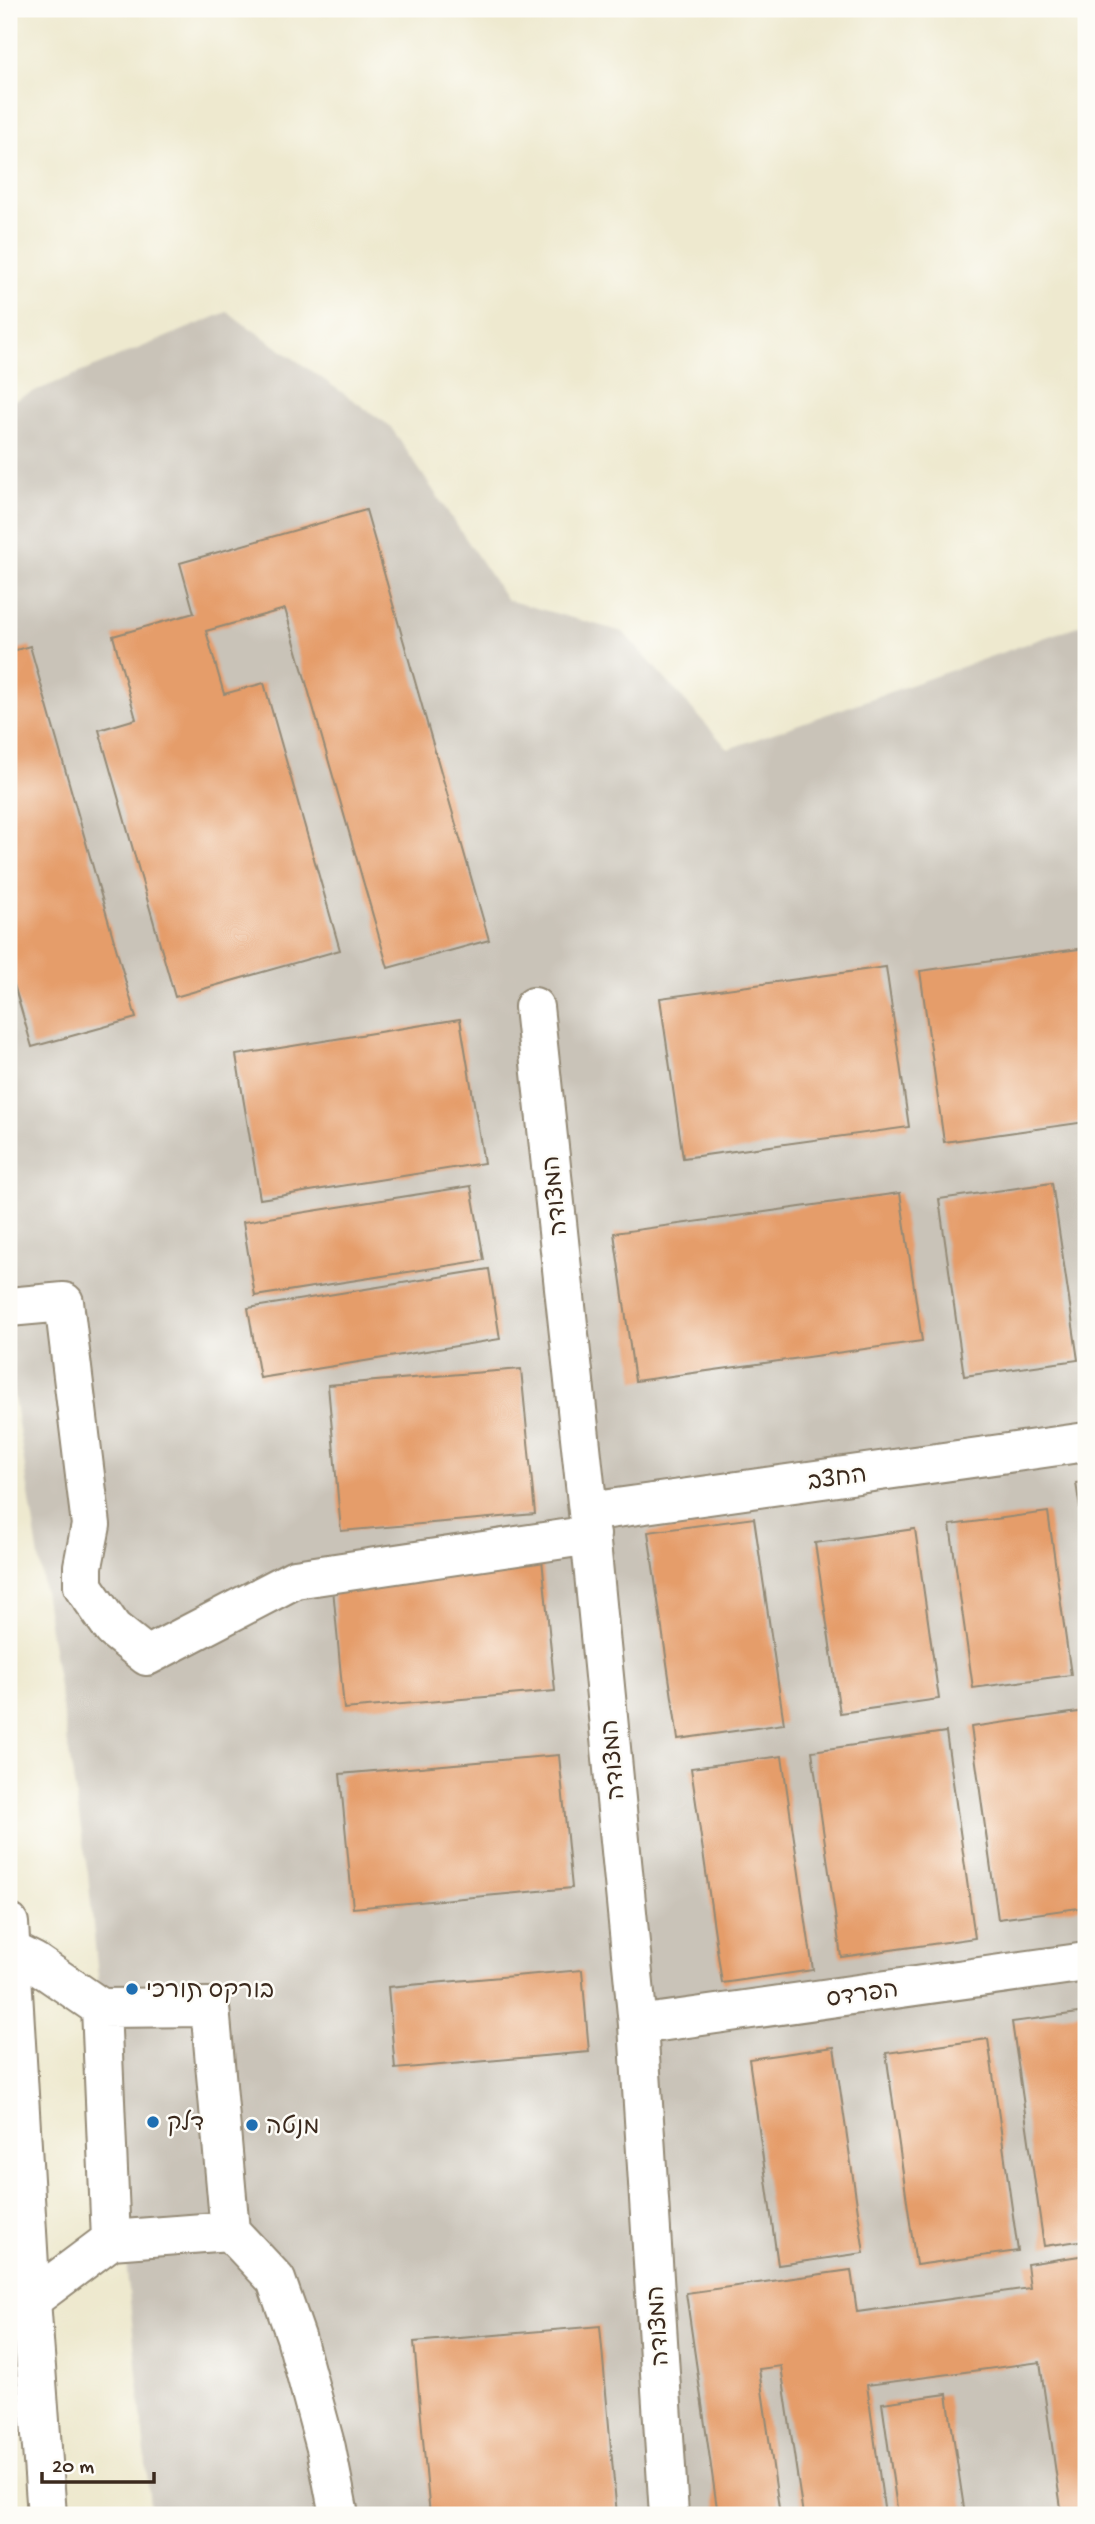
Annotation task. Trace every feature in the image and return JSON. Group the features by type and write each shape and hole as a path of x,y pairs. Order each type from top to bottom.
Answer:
{"main road":[{"name":"המצודה","path":"534,1007 589,1523 638,2025 669,2515"},
{"name":"החצב","path":"9,1307 64,1301 91,1525 83,1566 83,1586 113,1629 146,1656 295,1579 589,1523 1086,1443"},
{"path":"10,1937 34,1962 101,2008 210,2007 230,2231 276,2280 296,2337 326,2448 339,2515"},
{"path":"10,1937 31,2300 47,2515"},
{"name":"הפרדס","path":"638,2025 1086,1962"},
{"path":"101,2008 111,2240"},
{"path":"31,2300 111,2240 230,2231"}],"shaded area":[{"path":"227,312 390,426 507,600 623,632 728,749 1086,623 1086,2515 151,2515 88,1874 9,1365 9,402"}],"building":[{"path":"366,510 489,940 388,968 285,609 206,631 224,694 264,683 340,950 175,997 99,730 136,719 113,636 194,613 180,563"},
{"path":"30,646 136,1018 32,1047 9,967 9,652"},
{"path":"1086,948 1086,1122 944,1142 920,971"},
{"path":"886,967 909,1127 683,1158 660,998"},
{"path":"460,1019 484,1163 260,1199 236,1055"},
{"path":"1052,1183 1078,1360 964,1376 939,1199"},
{"path":"471,1186 484,1260 255,1296 243,1222"},
{"path":"900,1193 922,1341 635,1381 614,1233"},
{"path":"489,1269 500,1339 260,1378 248,1308"},
{"path":"521,1369 535,1514 341,1531 328,1385"},
{"path":"1086,1482 1086,1540 1085,1541 1076,1483"},
{"path":"1048,1512 1071,1675 973,1688 950,1525"},
{"path":"754,1518 784,1724 678,1739 648,1532"},
{"path":"915,1529 939,1699 840,1713 815,1543"},
{"path":"542,1559 555,1691 344,1709 332,1577"},
{"path":"1086,1711 1086,1907 998,1919 971,1727"},
{"path":"946,1732 975,1938 841,1957 812,1751"},
{"path":"559,1755 572,1888 353,1908 340,1774"},
{"path":"782,1756 813,1970 722,1983 691,1768"},
{"path":"582,1970 589,2052 395,2069 388,1987"},
{"path":"1086,2012 1086,2240 1044,2246 1012,2022"},
{"path":"988,2039 1018,2251 916,2265 886,2053"},
{"path":"834,2047 864,2253 778,2265 749,2059"},
{"path":"1086,2255 1086,2515 1062,2515 1040,2362 867,2385 885,2515 803,2515 781,2366 759,2369 780,2515 718,2515 686,2293 851,2270 857,2312 1030,2288 1027,2264"},
{"path":"600,2326 617,2515 430,2515 414,2342"},
{"path":"947,2394 965,2515 898,2515 882,2403"}],"place":[{"name":"בורקס תורכי","path":"132,1989"},
{"name":"דלק","path":"153,2122"},
{"name":"מנטה","path":"252,2125"}]}
